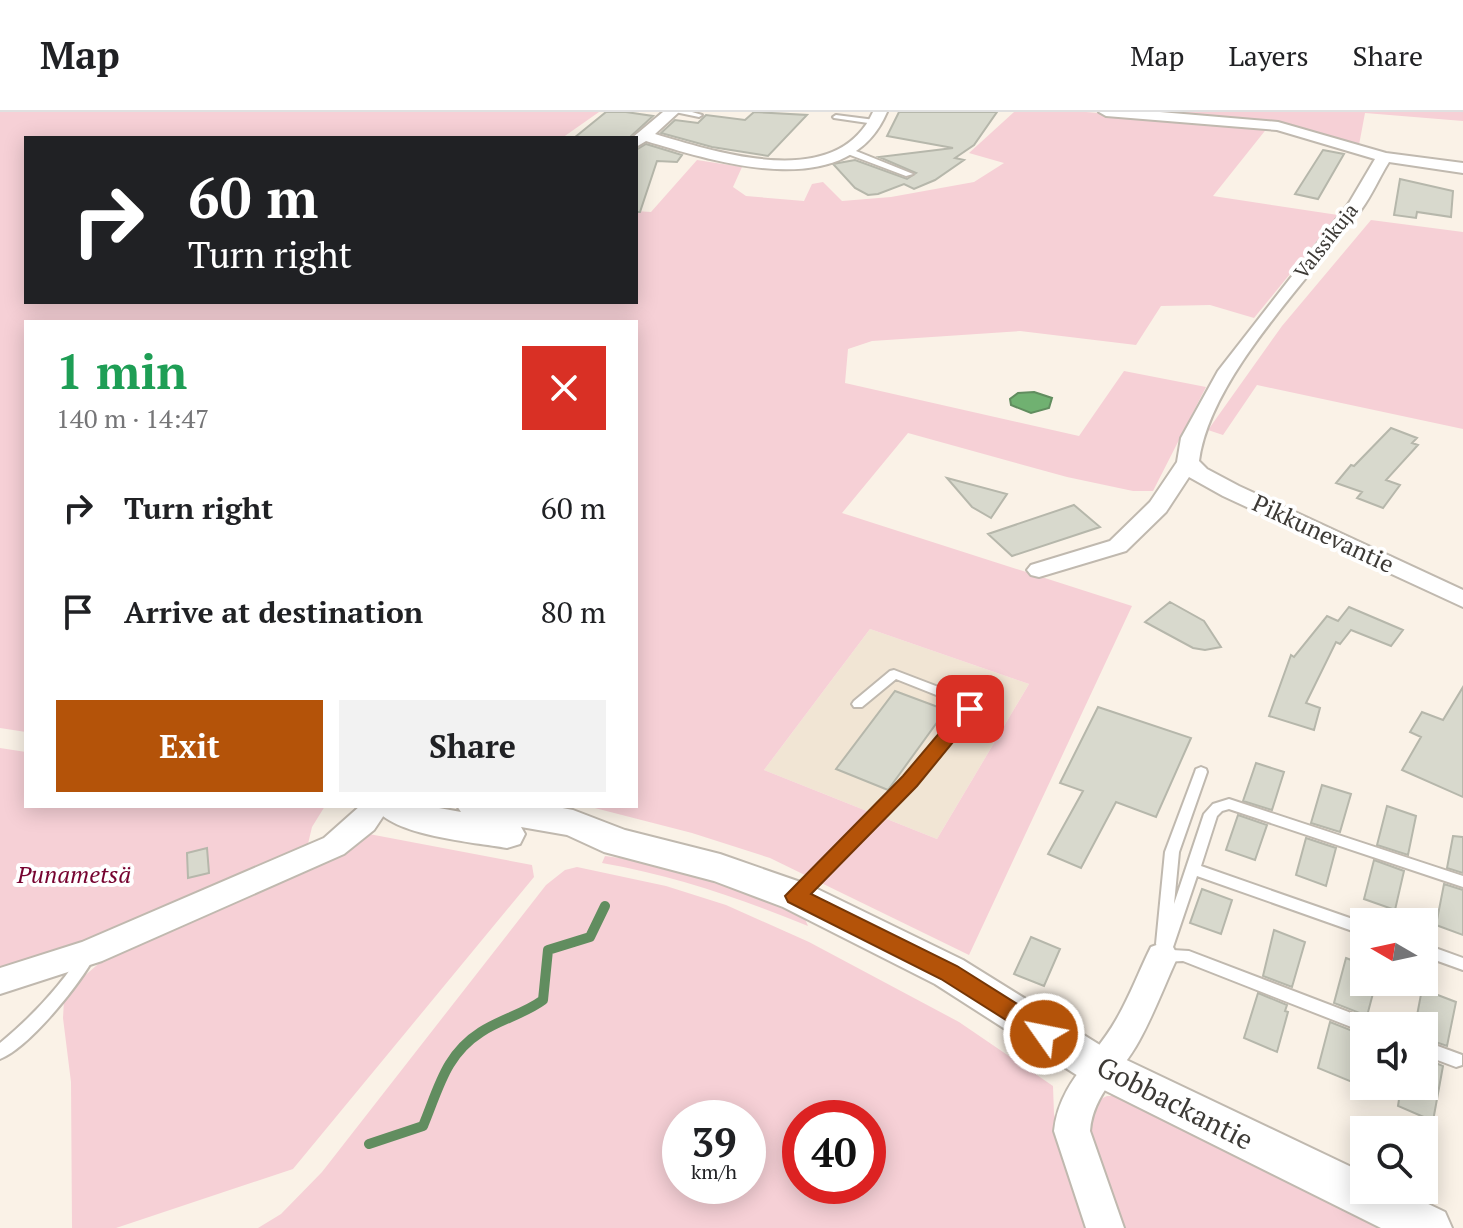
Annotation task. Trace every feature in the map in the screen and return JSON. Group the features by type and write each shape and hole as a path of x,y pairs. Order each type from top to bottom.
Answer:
{"street":[{"path":"640,139 675,112"},
{"path":"1106,112 1278,126 1384,157 1463,168"},
{"path":"640,139 734,161 777,164 813,161 848,151 863,141 878,117"},
{"name":"Valssikuja","path":"1188,462 1185,450 1194,426 1263,321 1356,204 1384,157"},
{"path":"1039,570 1118,546 1158,507 1188,462"},
{"name":"Pikkunevantie","path":"1188,462 1199,474 1231,491 1463,599"},
{"path":"0,981 91,952 334,846 364,822 374,808"},
{"name":"Gobbackantie","path":"396,808 415,817 564,844 617,842"},
{"name":"Gobbackantie","path":"487,808 573,823 617,842 720,868 796,896 949,972 1101,1068 1429,1228"},
{"path":"1105,1228 1072,1131 1076,1099 1128,1030 1162,956"}],"lane":[{"path":"675,112 699,115"},
{"path":"836,117 878,117"},
{"path":"848,151 909,174"},
{"path":"796,896 910,781 970,709 958,699 894,674 858,704"},
{"path":"1162,956 1172,852 1201,772"},
{"path":"1162,956 1211,814 1218,807 1229,804 1463,882"},
{"path":"1193,869 1350,924"},
{"path":"0,1052 22,1035 66,991 91,952"},
{"path":"1162,956 1184,955 1350,1019"},
{"path":"1438,955 1463,964"},
{"path":"1438,1053 1456,1060"}],"shaded area":[{"path":"1034,392 1052,398 1049,408 1031,413 1011,405 1010,399 1018,393"},
{"path":"870,629 1029,684 937,839 764,770"}],"green space":[{"path":"0,112 599,112 565,136 24,136 24,304 638,304 638,211 651,212 697,160 742,167 733,187 746,196 804,201 812,184 823,182 842,201 891,197 974,182 1004,163 969,153 1014,112 1086,112 1268,127 1213,196 1338,215 1254,318 1210,305 1161,306 1136,345 1020,331 872,341 848,349 845,383 1079,436 1124,371 1206,387 1153,491 1133,491 1067,477 908,433 842,513 1132,606 969,955 770,858 692,833 595,808 638,808 638,320 24,320 24,732 0,728","holes":["870,629 1029,684 937,839 764,770"]},
{"path":"1168,112 1463,112 1463,121 1365,113 1359,145 1273,123"},
{"path":"1371,220 1463,232 1463,429 1257,385 1223,435 1208,430 1282,326"},
{"name":"Punametsä","path":"0,748 24,752 24,808 324,808 312,827 307,848 104,939 0,967"},
{"path":"369,834 532,865 534,877 293,1169 116,1228 72,1228 71,1082 63,1018 64,1000 82,978 111,953"},
{"path":"605,856 672,865 802,912 808,926 707,889 602,863"},
{"path":"577,867 666,886 726,905 809,942 959,1022 1053,1086 1054,1114 1090,1228 258,1228 281,1214 322,1172 546,885 565,870"},
{"path":"1107,1096 1123,1096 1395,1228 1116,1228 1085,1117 1092,1103"}],"building":[{"path":"606,112 653,116 631,136 576,136"},
{"path":"754,112 807,115 768,156 712,147 661,133 675,120 698,123 706,115 745,120"},
{"path":"899,112 997,112 974,145 955,158 964,160 935,180 914,189 904,184 868,195 855,188 833,164 855,160 907,179 916,173 879,157 953,148 887,136"},
{"path":"646,144 682,155 677,162 657,161 640,212 638,212 638,149"},
{"path":"1323,150 1344,154 1318,199 1295,194"},
{"path":"1400,179 1453,191 1451,217 1417,212 1416,218 1394,215"},
{"path":"1391,428 1417,438 1412,443 1418,445 1386,480 1400,485 1383,508 1357,498 1362,492 1336,483"},
{"path":"947,478 1007,494 991,518 972,507"},
{"path":"1074,505 1100,527 1012,556 988,534"},
{"path":"1170,602 1204,621 1221,647 1205,650 1193,648 1145,622"},
{"path":"1349,607 1403,630 1391,646 1351,630 1340,644 1336,642 1306,703 1320,708 1314,730 1269,716 1291,655 1294,657 1327,616 1338,621"},
{"path":"1463,687 1463,797 1402,770 1421,737 1410,732 1422,712 1443,720"},
{"path":"895,691 946,710 888,790 836,769"},
{"path":"1098,707 1191,738 1156,817 1116,802 1081,868 1048,854 1083,791 1060,783"},
{"path":"1256,763 1284,772 1272,810 1243,801"},
{"path":"1322,785 1351,794 1340,832 1311,823"},
{"path":"1387,806 1416,816 1408,855 1377,845"},
{"path":"1238,815 1267,825 1255,860 1226,850"},
{"path":"1453,836 1463,837 1463,873 1447,868"},
{"path":"1306,838 1336,848 1326,886 1296,875"},
{"path":"207,848 209,873 188,878 187,853"},
{"path":"1374,860 1404,871 1395,908 1364,899"},
{"path":"1444,884 1463,890 1463,935 1438,926"},
{"path":"1202,889 1232,900 1221,934 1190,923"},
{"path":"1274,930 1305,942 1292,987 1263,976"},
{"path":"1031,937 1060,949 1044,986 1014,974"},
{"path":"1346,958 1350,960 1350,996 1372,996 1368,1012 1357,1012 1334,1003"},
{"path":"1258,993 1287,1005 1285,1011 1288,1012 1277,1052 1244,1038"},
{"path":"1438,995 1456,1002 1447,1046 1438,1043 1438,1012 1418,1012 1421,996"},
{"path":"1330,1022 1350,1030 1350,1081 1318,1068"},
{"path":"1438,1064 1443,1066 1438,1094"},
{"path":"1399,1100 1437,1100 1434,1116 1421,1116 1398,1106"}],"waterway":[{"path":"369,1144 423,1126 444,1073 459,1051 481,1032 543,1000 548,950 590,937 605,906"}],"route":[{"path":"970,709 910,781 796,896 949,972 1044,1034"}]}
